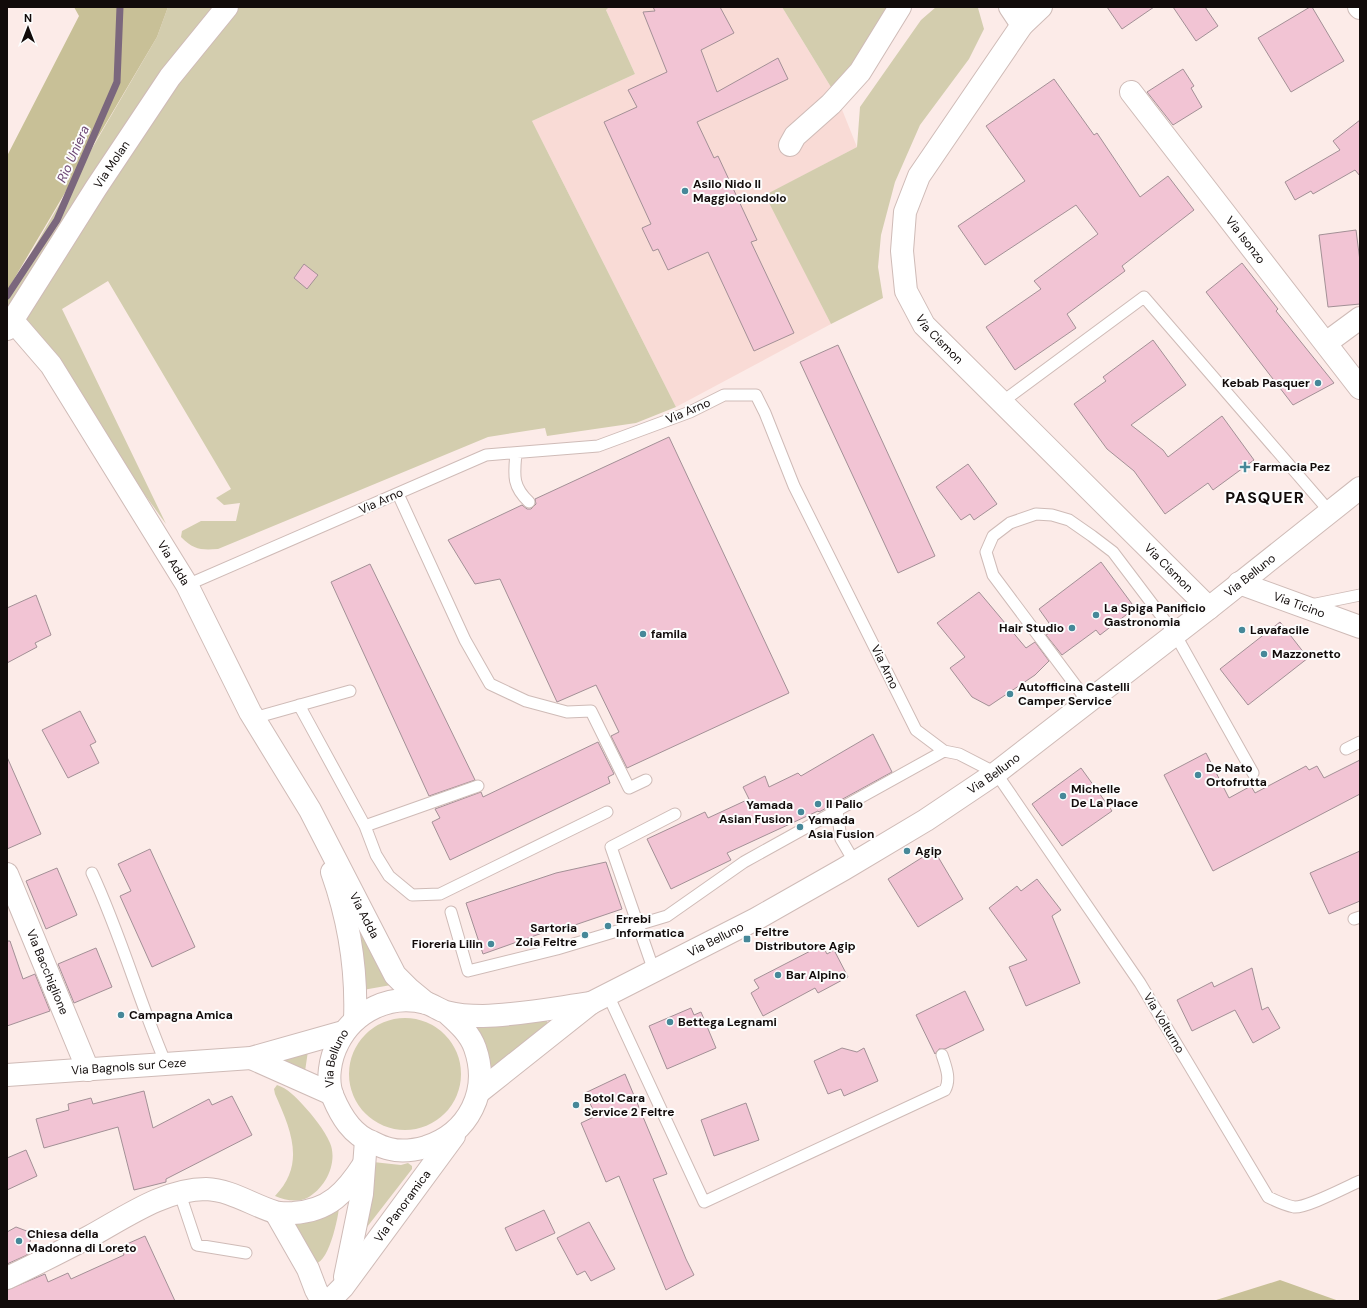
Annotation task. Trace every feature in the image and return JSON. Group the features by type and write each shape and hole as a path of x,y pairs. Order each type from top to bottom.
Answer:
{"street":[{"name":"Via Molan","path":"10,325 96,188 170,77 227,7"},
{"path":"790,145 795,136 831,104 860,72 900,7"},
{"path":"1010,7 1022,25"},
{"name":"Via Cismon","path":"1041,7 1022,25 919,176 905,212 902,251 906,291 924,325 1209,608"},
{"name":"Via Isonzo","path":"1131,92 1360,388"},
{"path":"1326,343 1360,318"},
{"name":"Via Adda","path":"10,325 51,365 188,585 254,718 314,818 395,975 426,1003"},
{"name":"Via Belluno","path":"479,1092 600,999 756,919 856,863 926,820 996,773 1209,608 1360,488"},
{"name":"Via Ticino","path":"1239,583 1360,627"},
{"name":"Via Adda","path":"314,818 337,884 350,942 357,989 349,1026"},
{"name":"Via Bacchiglione","path":"7,874 88,1070"},
{"name":"Via Belluno","path":"446,1012 463,1028 475,1047 480,1069 479,1092 472,1110 462,1125 441,1142 416,1150 390,1150 366,1140 350,1128 339,1112 332,1094 329,1072 333,1051 349,1026 361,1014 383,1003 405,1000 426,1003 446,1012 489,1016 600,999"},
{"name":"Via Bagnols sur Ceze","path":"7,1075 250,1058 349,1026"},
{"name":"Via Bagnols sur Ceze","path":"250,1058 332,1094"},
{"name":"Via Panoramica","path":"336,1294 462,1125"},
{"name":"Via Panoramica","path":"336,1294 355,1233 362,1194 366,1140"},
{"path":"7,1278 48,1259 156,1202 180,1194 206,1189 237,1196 276,1213 310,1212 334,1200 352,1183 364,1164"},
{"path":"276,1213 308,1269 322,1301"}],"lane":[{"path":"1002,402 1144,297 1330,512"},
{"name":"Via Arno","path":"188,585 486,456 598,446 690,412 724,395 756,395 765,413 794,486 845,584 916,730 944,752 959,754 996,773"},
{"path":"516,453 514,475 519,493 529,502"},
{"path":"398,494 465,640 490,684 526,701 567,712 590,711 629,788 646,780"},
{"path":"1088,702 993,576 986,552 993,536 1010,523 1036,514 1052,515 1069,520 1113,552 1175,634 1253,773"},
{"path":"1304,606 1360,595"},
{"path":"254,718 350,691"},
{"path":"299,706 365,826 376,855 389,876 412,895 440,894 607,812"},
{"path":"1346,749 1360,742"},
{"path":"451,912 468,971 557,949 668,916 744,862 944,752"},
{"name":"Via Volturno","path":"996,773 1140,984 1268,1197 1279,1203 1295,1207 1306,1205 1360,1181"},
{"path":"365,826 478,786"},
{"path":"837,810 840,839 856,863"},
{"path":"654,971 611,847 675,814"},
{"path":"92,873 110,911 146,1018 166,1064"},
{"path":"600,999 704,1202 945,1090 948,1085 948,1072 942,1055"},
{"path":"180,1194 197,1245 246,1253"}],"shaded area":[{"path":"74,7 168,7 157,37 7,291 7,156 79,16"},
{"path":"168,7 609,7 606,10 635,74 532,121 676,407 636,423 547,436 545,428 488,437 218,549 194,547 186,541 181,537 182,531 201,521 236,521 240,503 224,505 216,498 231,489 108,281 62,309 166,524 51,365 7,318 7,294 157,37"},
{"path":"609,7 782,7 837,97 857,147 766,195 831,324 676,407 532,121 635,74 606,10"},
{"path":"782,7 900,7 837,97"},
{"path":"936,7 978,8 984,29 969,59 920,125 895,182 881,235 878,267 883,298 831,324 765,195 857,147 860,107 921,20"},
{"path":"362,933 391,985 363,990 358,937"},
{"path":"542,1013 549,1025 487,1074 471,1023"},
{"path":"405,1018 426,1023 436,1028 444,1035 451,1043 456,1053 461,1074 456,1095 451,1105 444,1113 436,1120 426,1125 405,1130 384,1125 374,1120 366,1113 359,1105 354,1095 349,1074 354,1053 359,1043 366,1035 374,1028 384,1023"},
{"path":"308,1051 304,1078 277,1066 279,1053"},
{"path":"277,1085 291,1093 311,1114 325,1133 332,1150 331,1166 325,1181 314,1194 303,1200 282,1199 275,1196 285,1184 293,1159 293,1146 290,1134 275,1094 274,1089"},
{"path":"373,1162 401,1165 408,1163 412,1166 412,1169 357,1240"},
{"path":"340,1198 336,1224 330,1246 320,1261 315,1264 286,1219"},
{"path":"1280,1280 1339,1301 1213,1301"}],"building":[{"name":"Asilo Nido Il Maggiociondolo","path":"653,7 720,7 734,33 701,50 717,92 778,58 788,79 697,122 714,158 718,156 757,240 751,242 794,333 754,351 708,252 668,270 658,249 653,251 642,228 651,224 604,122 637,107 628,90 667,72 643,12 655,11"},
{"path":"1107,7 1154,7 1122,29"},
{"path":"1173,7 1205,7 1218,26 1196,41"},
{"path":"1312,7 1344,61 1291,92 1258,38"},
{"path":"1183,69 1194,86 1191,88 1202,107 1173,125 1147,92"},
{"path":"1054,79 1094,135 1097,133 1140,197 1168,176 1194,210 1122,266 1125,271 1067,314 1076,328 1015,370 986,327 1041,289 1034,281 1098,234 1076,205 985,265 958,226 1025,181 986,126"},
{"path":"1360,120 1360,176 1355,170 1313,194 1311,191 1295,200 1285,182 1340,150 1333,141"},
{"path":"1356,230 1360,261 1360,304 1328,307 1319,235"},
{"path":"1242,263 1278,309 1276,311 1334,383 1293,405 1206,292"},
{"path":"304,264 318,275 307,289 294,278"},
{"path":"1153,340 1186,385 1131,425 1163,450 1168,457 1222,416 1254,460 1213,490 1208,483 1165,514 1134,471 1107,449 1074,404 1106,381 1103,377"},
{"path":"838,345 935,556 898,573 800,362"},
{"name":"famila","path":"669,437 789,693 627,768 611,736 619,732 596,685 557,702 500,579 475,584 448,540 522,505 527,509 531,509 536,504 535,499"},
{"path":"968,464 997,504 974,520 970,514 961,520 936,487"},
{"path":"1101,562 1135,608 1100,635 1096,630 1062,655 1046,635 1054,630 1039,609"},
{"path":"370,564 475,780 429,796 331,582"},
{"path":"979,592 1026,648 1035,642 1049,661 1035,675 989,706 972,697 950,668 965,657 937,623"},
{"path":"36,595 51,635 35,643 37,647 7,663 7,608"},
{"path":"1280,622 1308,658 1248,705 1220,669"},
{"path":"80,711 96,742 90,745 99,763 68,778 42,730"},
{"name":"Il Palio","path":"873,734 892,772 819,812 818,811 727,853 731,860 671,889 647,839 705,812 708,818 749,799 743,787 765,776 769,787 798,773 801,776"},
{"path":"598,742 614,774 608,777 610,783 450,860 432,822 440,818 435,809 481,792 483,797"},
{"path":"1206,753 1229,798 1251,786 1255,793 1306,766 1309,770 1317,766 1324,778 1360,760 1360,794 1213,871 1164,775"},
{"path":"7,757 41,834 7,849"},
{"path":"1081,768 1112,811 1062,846 1032,804"},
{"path":"150,849 195,947 152,967 120,896 131,891 118,864"},
{"path":"934,850 963,899 918,927 888,879"},
{"path":"1360,851 1360,901 1329,914 1310,873"},
{"path":"606,862 622,909 566,928 565,925 483,954 466,903 556,873"},
{"path":"57,868 77,915 46,929 26,881"},
{"path":"1037,879 1061,910 1052,916 1080,983 1026,1006 1009,967 1027,960 989,908 1017,886 1021,891"},
{"path":"7,941 10,941 23,979 35,974 50,1011 7,1026"},
{"path":"822,945 827,954 834,950 848,977 818,993 815,988 763,1016 751,993 759,988 754,980"},
{"path":"96,948 112,987 74,1003 58,964"},
{"path":"1252,968 1262,1010 1268,1007 1280,1028 1253,1043 1235,1010 1192,1031 1177,1000 1212,982 1214,987"},
{"path":"965,991 984,1030 945,1049 939,1049 935,1054 916,1015"},
{"path":"691,1008 694,1015 701,1012 716,1048 667,1069 649,1026"},
{"path":"842,1048 857,1052 864,1048 878,1081 844,1096 841,1089 828,1094 814,1061"},
{"path":"625,1074 667,1174 653,1179 694,1275 666,1290 619,1176 606,1182 581,1123 596,1116 585,1093"},
{"path":"144,1091 153,1128 209,1099 212,1105 232,1096 252,1135 166,1179 166,1182 134,1190 118,1127 44,1148 36,1119 69,1110 68,1104 91,1098 93,1104"},
{"path":"746,1103 759,1140 714,1156 701,1120"},
{"path":"26,1150 37,1176 7,1190 7,1158"},
{"path":"544,1210 555,1233 516,1251 505,1228"},
{"path":"589,1222 615,1269 591,1281 585,1271 577,1275 557,1238"},
{"name":"Chiesa della Madonna di Loreto","path":"16,1227 32,1233 27,1255 7,1264 7,1232"},
{"path":"145,1236 175,1301 7,1301 7,1290 45,1274 48,1282 68,1273 71,1279 124,1255 120,1247"}],"waterway":[{"name":"Rio Uniera","path":"7,296 57,220 117,82 120,7"}],"place":[{"name":"Asilo Nido Il Maggiociondolo","path":"685,191"},
{"name":"Kebab Pasquer","path":"1318,383"},
{"name":"Farmacia Pez","path":"1245,467"},
{"name":"La Spiga Panificio Gastronomia","path":"1096,615"},
{"name":"Hair Studio","path":"1072,628"},
{"name":"Lavafacile","path":"1242,630"},
{"name":"famila","path":"643,634"},
{"name":"Mazzonetto","path":"1264,654"},
{"name":"Autofficina Castelli Camper Service","path":"1010,694"},
{"name":"De Nato Ortofrutta","path":"1198,775"},
{"name":"Michelle De La Place","path":"1063,796"},
{"name":"Il Palio","path":"818,804"},
{"name":"Yamada Asian Fusion","path":"801,812"},
{"name":"Yamada Asia Fusion","path":"800,827"},
{"name":"Agip","path":"907,851"},
{"name":"Errebi Informatica","path":"608,926"},
{"name":"Sartoria Zoia Feltre","path":"585,935"},
{"name":"Feltre Distributore Agip","path":"747,939"},
{"name":"Fioreria Lilin","path":"491,944"},
{"name":"Bar Alpino","path":"778,975"},
{"name":"Campagna Amica","path":"121,1015"},
{"name":"Bettega Legnami","path":"670,1022"},
{"name":"Botol Cara Service 2 Feltre","path":"576,1105"},
{"name":"Chiesa della Madonna di Loreto","path":"19,1241"}],"district":[{"name":"PASQUER","path":"1265,497"}]}
